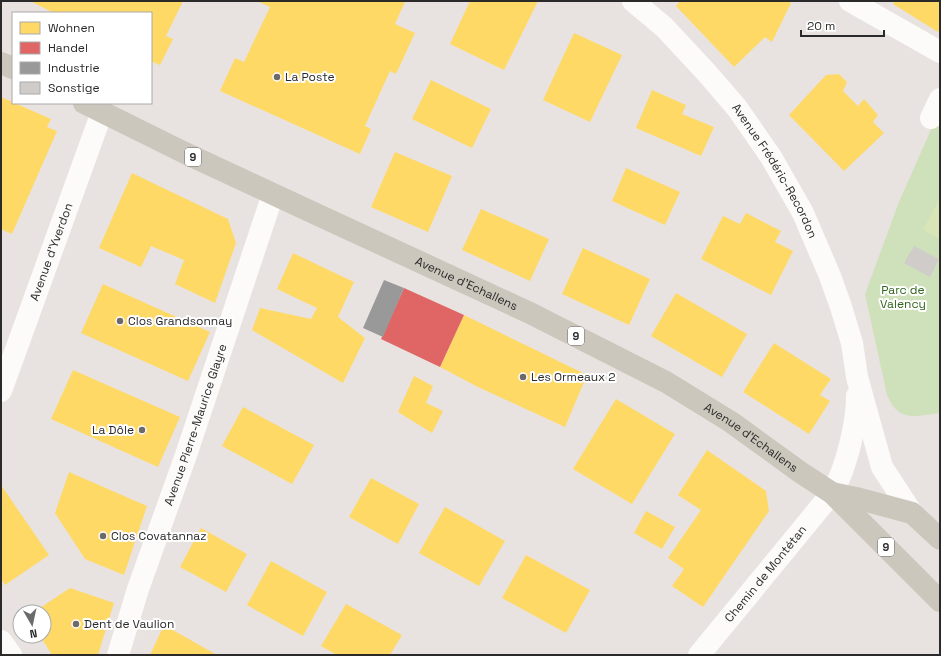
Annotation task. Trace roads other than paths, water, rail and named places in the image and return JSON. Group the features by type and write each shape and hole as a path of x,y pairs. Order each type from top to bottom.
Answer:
{"main road":[{"path":"1,63 12,68"},
{"name":"Avenue d'Echallens","path":"93,107 184,153 530,313 666,382 731,422 800,472 832,493 940,601"},
{"name":"Avenue d'Echallens","path":"832,493 912,513 940,538"}],"street":[{"name":"Avenue Frédéric-Recordon","path":"633,1 664,27 737,108 772,157 803,213 830,276 841,307 852,343 857,377 882,467 912,513"},
{"path":"850,1 940,52"},
{"name":"Avenue d'Yverdon","path":"1,391 93,107"},
{"name":"Avenue Pierre-Maurice Glayre","path":"118,655 138,589 186,455 273,194"},
{"name":"Avenue Frédéric-Recordon","path":"832,493 837,485 853,430 857,405 857,377"},
{"name":"Chemin de Montétan","path":"699,655 832,493"},
{"path":"1,641 11,655"},
{"path":"1,653 5,655"}],"place":[{"name":"La Poste","path":"277,77"},
{"name":"Clos Grandsonnay","path":"120,321"},
{"name":"Les Ormeaux 2","path":"523,377"},
{"name":"La Dôle","path":"142,430"},
{"name":"Clos Covatannaz","path":"103,536"},
{"name":"Dent de Vaulion","path":"76,624"}],"park label":[{"name":"Parc de Valency","path":"903,297"}]}
